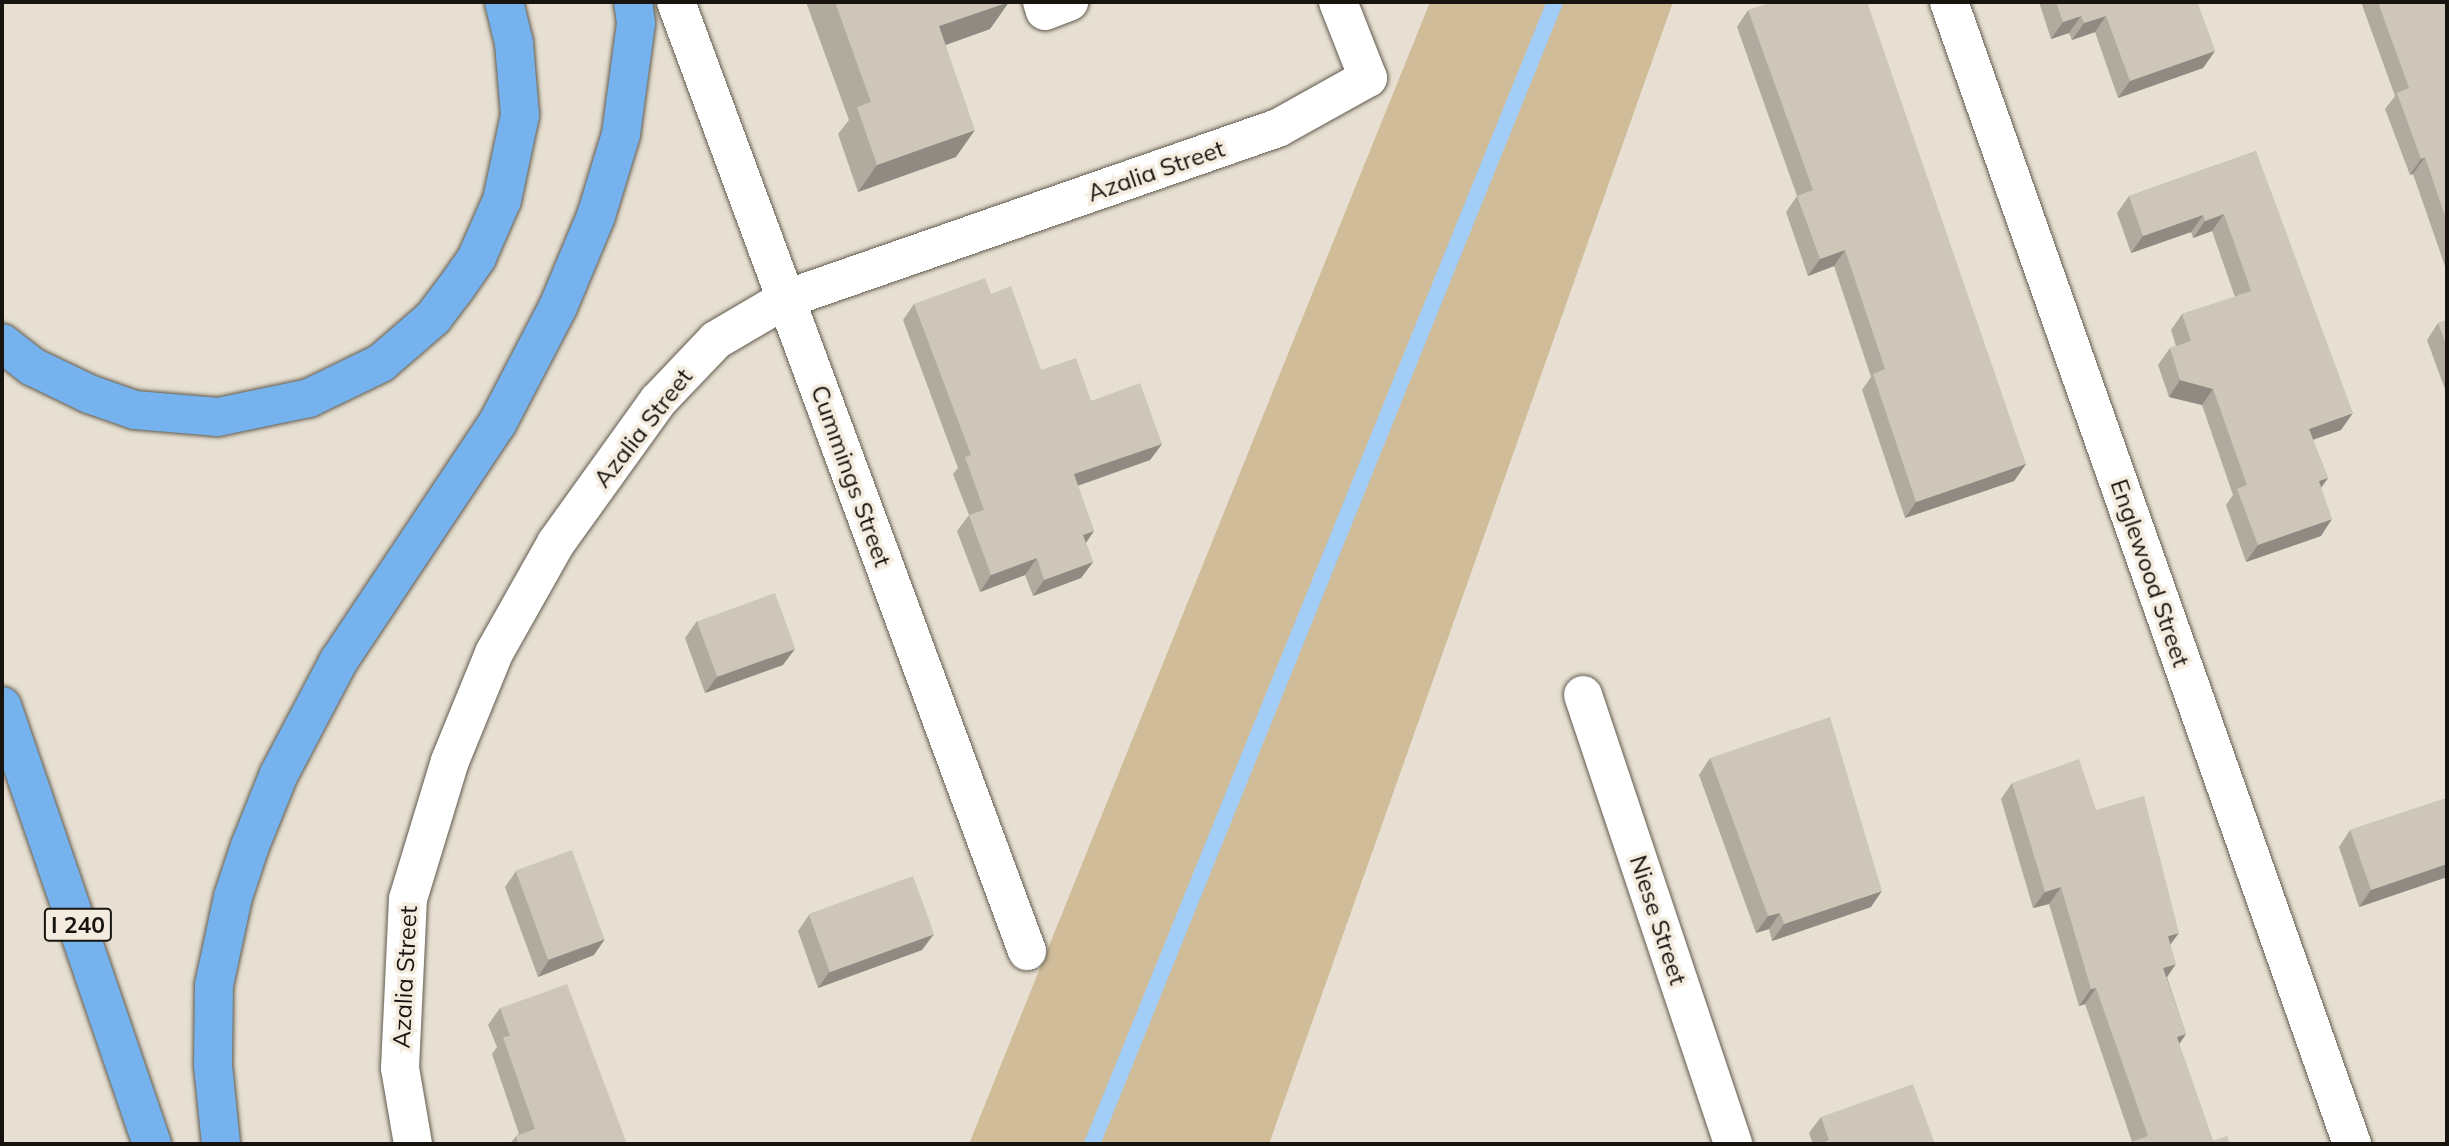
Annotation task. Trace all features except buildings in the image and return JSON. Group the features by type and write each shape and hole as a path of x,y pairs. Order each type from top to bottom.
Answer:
{"highway":[{"path":"2,343 33,367 89,394 135,410 207,416 273,408 309,398 381,363 433,318 455,289 477,257 502,200 520,115 514,43 504,2"},
{"path":"221,1144 213,1065 214,985 233,897 250,846 279,774 338,662 497,424 558,307 596,216 621,134 636,23 633,2"},
{"name":"I 240","path":"2,706 152,1144"}],"street":[{"name":"Cummings Street","path":"676,2 1027,951"},
{"path":"1042,2 1045,11 1069,2"},
{"name":"Azalia Street","path":"413,1144 400,1068 408,898 450,761 494,653 556,542 658,401 716,340 786,299 1278,128 1368,78 1338,2"},
{"name":"Englewood Street","path":"1949,2 2352,1144"},
{"name":"Niese Street","path":"1583,695 1733,1144"}],"shaded area":[{"path":"1430,2 1673,2 1269,1144 969,1144"}],"waterway":[{"path":"1092,1144 1555,2"}]}
